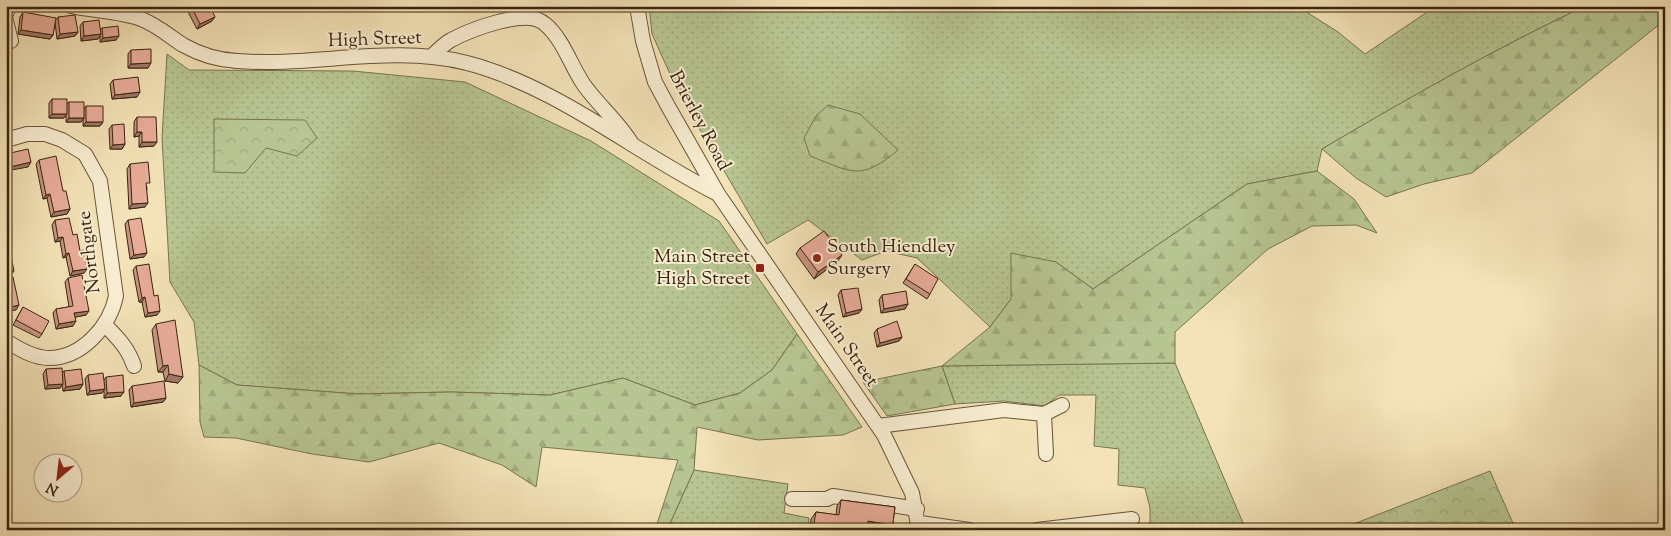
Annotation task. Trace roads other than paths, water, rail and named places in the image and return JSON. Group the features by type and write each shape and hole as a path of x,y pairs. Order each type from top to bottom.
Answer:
{"street":[{"path":"6,14 10,6"},
{"name":"High Street","path":"70,6 140,18 197,52 235,61 280,62 392,55 431,57 468,63 542,93 718,194"},
{"name":"Brierley Road","path":"637,6 643,41 655,82 718,194"},
{"path":"431,57 450,41 477,28 507,20 530,18 544,22 555,35 584,85 623,128 634,147"},
{"path":"6,22 11,41"},
{"name":"Northgate","path":"6,140 27,134 45,134 62,140 85,154 100,181 116,283 113,309 105,325 79,348 64,355 49,358 33,354 6,341"},
{"name":"Main Street","path":"718,194 878,426 906,478 917,509 919,527"},
{"path":"105,325 126,346 134,366"},
{"path":"878,426 1004,410 1044,414 1062,405"},
{"path":"1044,414 1046,454"},
{"path":"792,498 828,499 833,496 917,509"},
{"path":"1037,530 1132,519"},
{"path":"919,527 969,530"}],"place":[{"name":"South Hiendley Surgery","path":"817,258"},
{"name":"Main Street High Street","path":"760,268"}]}
